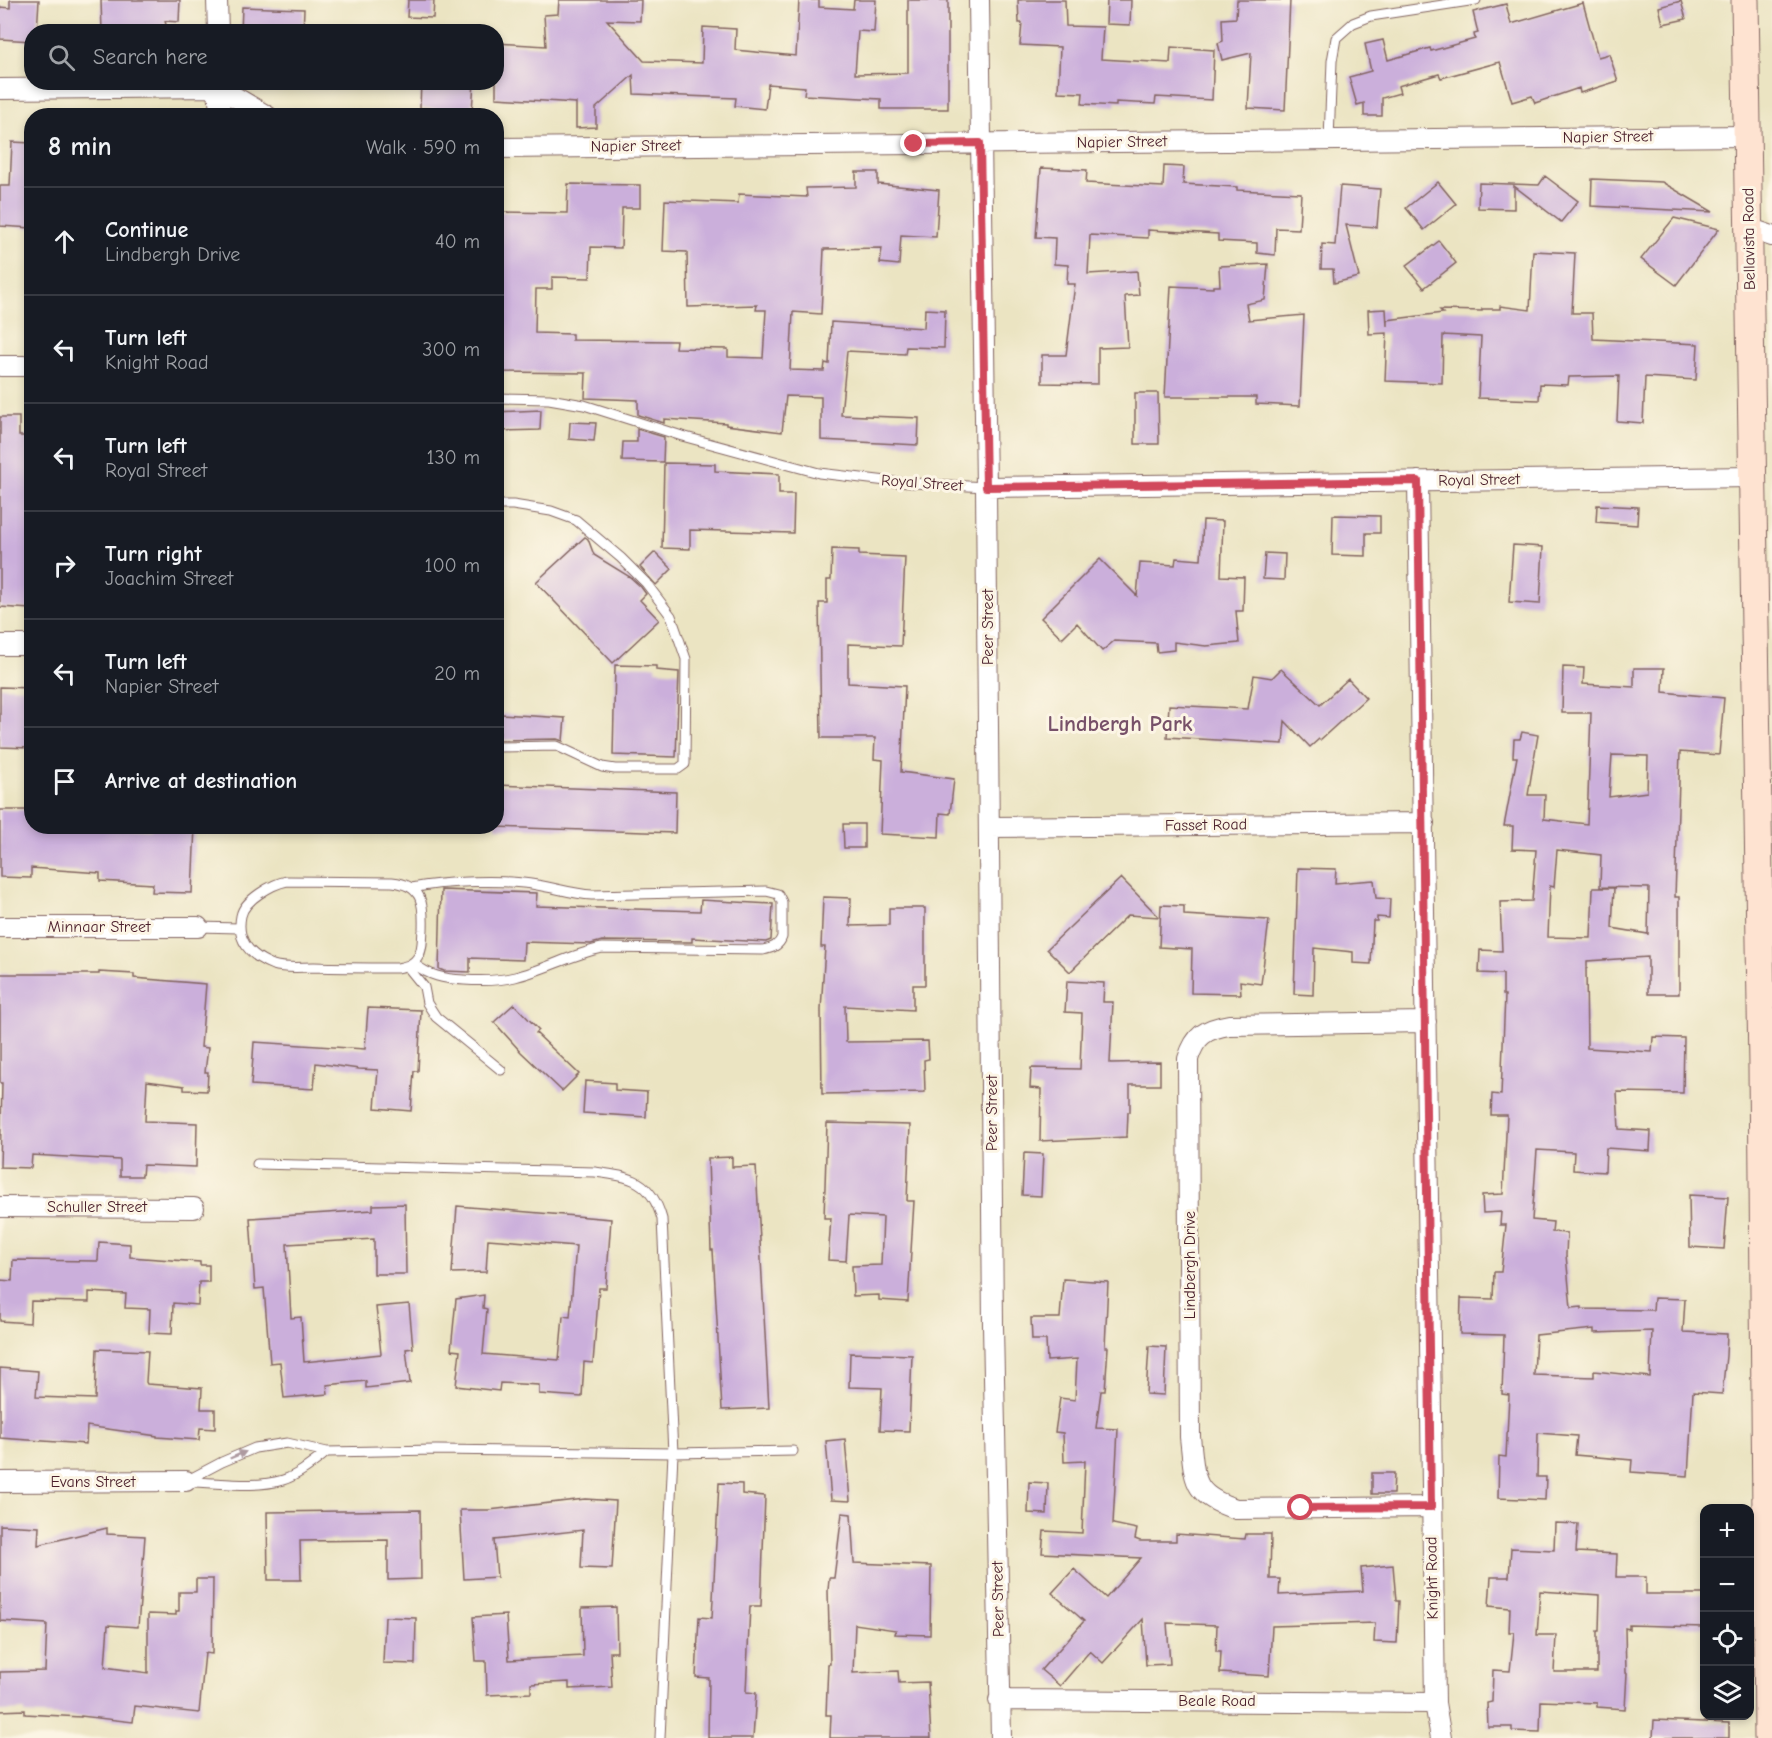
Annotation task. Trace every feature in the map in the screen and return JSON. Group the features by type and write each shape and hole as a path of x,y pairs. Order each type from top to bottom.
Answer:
{"street":[{"path":"217,0 218,24"},
{"name":"Peer Street","path":"979,0 986,487 993,1326 1001,1738"},
{"name":"Bellavista Road","path":"1745,0 1747,136 1760,232 1753,477 1763,624 1761,803 1767,1066 1769,1725"},
{"path":"0,89 24,89"},
{"path":"218,90 219,108"},
{"path":"226,90 254,108"},
{"name":"Napier Street","path":"504,148 1747,136"},
{"path":"0,366 24,366"},
{"name":"Royal Street","path":"986,487 1753,477"},
{"name":"Knight Road","path":"1418,481 1431,1507 1435,1703 1441,1738"},
{"path":"0,645 24,645"},
{"name":"Fasset Road","path":"989,827 1424,823"},
{"name":"Minnaar Street","path":"0,927 198,927"},
{"name":"Lindbergh Drive","path":"1426,1022 1228,1025 1212,1028 1200,1036 1192,1046 1188,1059 1190,1437 1194,1473 1202,1491 1215,1502 1236,1509 1431,1507"},
{"name":"Schuller Street","path":"0,1207 194,1208"},
{"name":"Evans Street","path":"0,1482 186,1482"},
{"name":"Beale Road","path":"999,1700 1435,1703"}],"lane":[{"path":"1329,140 1332,62 1336,38 1353,23 1371,16 1476,0"},
{"name":"Royal Street","path":"504,398 549,399 584,405 682,436 819,473 895,482 986,487"},
{"path":"504,505 551,511 576,520 621,558 646,583 671,616 686,659 685,764 678,769 615,769 602,767 557,746 504,747"},
{"path":"287,881 403,883 412,888 422,900 424,909 421,951 410,964 398,968 282,967 272,964 251,951 241,937 239,928 242,909 246,904 281,882 287,881"},
{"path":"410,964 440,978 479,981 517,977 587,951 602,948 763,950 776,946 782,937 782,902 778,894 766,891 592,895 514,882 429,884 412,888"},
{"path":"198,927 239,928"},
{"path":"410,964 424,987 428,1003 436,1017 501,1070"},
{"path":"257,1164 595,1172 623,1176 641,1183 654,1198 662,1219 673,1453 660,1738"},
{"path":"186,1482 222,1462 255,1448 287,1443 327,1452 436,1450 793,1452"},
{"path":"186,1482 260,1484 283,1480 309,1466 327,1452"}],"building":[{"path":"10,0 39,0 38,24 24,24 24,40 0,39 0,7 10,8"},
{"path":"101,0 180,0 179,22 102,24"},
{"path":"408,0 434,0 433,18 407,17"},
{"path":"559,0 641,0 640,21 607,20 644,61 702,63 703,27 736,29 735,50 796,56 799,0 819,0 819,7 853,9 854,0 876,0 874,32 858,31 855,74 908,73 908,0 948,0 948,109 881,109 881,99 804,95 805,87 768,84 765,109 735,106 736,98 634,94 633,75 596,108 596,127 576,128 576,103 496,98 496,90 504,90 504,43 546,46 544,15 558,14"},
{"path":"1018,0 1065,0 1066,26 1103,27 1101,59 1170,63 1171,47 1214,50 1212,100 1156,97 1155,104 1116,102 1116,106 1082,104 1083,93 1058,92 1060,47 1020,45 1022,23 1019,23"},
{"path":"1107,0 1131,0 1130,25 1106,24"},
{"path":"1237,0 1290,0 1285,110 1248,108 1251,53 1222,60 1218,43 1223,41 1222,19 1236,18"},
{"path":"1681,1 1686,19 1663,24 1659,7"},
{"path":"1583,3 1598,57 1609,54 1618,81 1580,93 1579,88 1535,103 1532,96 1512,102 1500,62 1441,78 1439,74 1398,86 1400,93 1382,98 1382,116 1364,116 1364,103 1357,105 1349,77 1371,71 1365,44 1383,40 1388,60 1430,48 1431,51 1475,39 1474,34 1478,33 1473,12 1506,4 1511,24"},
{"path":"242,7 304,9 303,24 241,24"},
{"path":"421,90 473,90 472,108 420,108"},
{"path":"12,142 24,143 24,228 0,226 0,186 10,186"},
{"path":"1164,166 1184,167 1183,184 1237,187 1237,190 1301,193 1299,229 1276,228 1275,255 1257,253 1257,243 1218,241 1218,234 1148,230 1148,238 1090,235 1088,274 1137,271 1139,295 1125,296 1128,347 1098,348 1098,384 1042,383 1042,355 1066,355 1075,284 1067,284 1068,265 1054,264 1055,238 1036,237 1041,168 1087,170 1086,183 1163,187"},
{"path":"856,172 878,172 878,184 939,190 936,237 901,235 899,265 880,263 882,248 824,249 821,314 793,312 790,370 824,371 825,363 829,364 831,322 924,328 925,309 945,310 944,348 906,347 905,354 847,351 841,415 919,418 918,445 821,440 821,397 786,396 782,432 726,425 726,423 664,419 664,423 638,415 638,400 585,398 586,373 504,372 504,212 567,213 568,184 640,185 640,208 622,208 621,248 591,247 590,278 552,277 552,289 536,289 535,333 572,334 572,340 676,341 675,348 728,349 728,357 763,358 766,310 756,310 757,305 688,307 687,252 663,251 665,200 738,203 739,194 807,197 806,188 856,187"},
{"path":"1545,176 1578,201 1561,222 1514,186 1514,209 1478,208 1479,183 1539,185"},
{"path":"1592,179 1662,182 1713,212 1591,206"},
{"path":"1438,182 1456,204 1424,230 1406,208"},
{"path":"1340,186 1380,189 1377,227 1346,225 1359,277 1334,283 1333,269 1321,269 1322,244 1335,245"},
{"path":"1674,218 1719,229 1676,285 1641,259"},
{"path":"1439,241 1456,263 1424,288 1406,266"},
{"path":"1533,251 1575,253 1572,313 1592,313 1593,339 1698,344 1696,380 1645,377 1643,423 1617,421 1619,376 1569,377 1568,385 1540,384 1539,400 1478,398 1481,337 1443,335 1442,383 1385,381 1387,333 1369,334 1368,310 1386,309 1387,326 1387,320 1443,313 1440,310 1482,311 1482,309 1500,309 1500,306 1530,310"},
{"path":"1268,264 1265,300 1246,304 1249,320 1304,315 1300,406 1256,404 1256,397 1165,397 1171,286 1213,288 1213,286 1220,286 1219,266"},
{"path":"1135,393 1158,393 1159,444 1135,444"},
{"path":"541,410 540,430 504,431 504,412"},
{"path":"0,417 19,417 19,436 24,436 24,609 0,607"},
{"path":"570,422 596,423 594,441 569,439"},
{"path":"637,429 664,437 663,462 622,461 623,442 637,442"},
{"path":"664,463 715,464 715,471 779,474 779,494 794,494 793,533 690,530 690,549 662,548"},
{"path":"1597,505 1638,507 1637,525 1596,522"},
{"path":"1333,515 1380,516 1380,533 1366,533 1366,556 1332,555"},
{"path":"1203,520 1223,521 1221,576 1244,577 1243,611 1236,611 1239,643 1206,646 1174,642 1174,650 1157,652 1156,643 1114,641 1102,651 1077,623 1062,638 1041,618 1100,559 1137,596 1140,563 1175,565 1176,558 1201,560"},
{"path":"585,537 594,555 630,577 641,587 646,594 640,600 659,620 613,663 536,582"},
{"path":"1513,545 1543,547 1540,604 1509,602"},
{"path":"832,549 859,550 859,555 905,557 901,646 848,644 848,683 905,686 901,772 954,779 950,814 940,813 939,837 880,834 883,760 874,759 875,738 821,738 819,603 827,603 827,580 831,580"},
{"path":"655,552 672,569 656,585 640,567"},
{"path":"1265,553 1285,554 1284,580 1263,579"},
{"path":"615,665 656,666 656,670 679,672 676,757 613,755"},
{"path":"1563,667 1584,668 1583,684 1634,687 1634,668 1664,668 1663,692 1724,698 1719,755 1680,752 1675,897 1679,897 1679,994 1648,994 1648,957 1587,961 1586,968 1587,1048 1652,1052 1653,1037 1684,1038 1683,1093 1617,1092 1619,1129 1651,1131 1650,1151 1606,1148 1605,1172 1573,1170 1574,1152 1537,1150 1532,1220 1553,1222 1552,1232 1567,1233 1566,1255 1571,1308 1653,1310 1654,1298 1685,1299 1683,1332 1727,1334 1726,1356 1722,1394 1693,1392 1688,1476 1631,1472 1632,1460 1575,1455 1577,1436 1538,1433 1537,1477 1546,1477 1545,1500 1498,1498 1499,1456 1506,1457 1509,1395 1502,1394 1504,1335 1460,1334 1461,1298 1493,1299 1494,1272 1501,1272 1506,1225 1500,1225 1501,1212 1483,1213 1482,1195 1503,1194 1507,1115 1491,1115 1492,1094 1501,1095 1505,995 1503,995 1503,974 1479,973 1480,950 1502,951 1500,902 1532,901 1536,850 1512,849 1513,826 1504,826 1517,757 1513,757 1514,739 1520,739 1522,732 1538,735 1528,795 1545,795 1544,819 1587,824 1591,713 1562,713","holes":["1612,755 1648,756 1647,792 1609,797","1557,850 1601,855 1600,887 1649,888 1648,934 1612,928 1614,888 1593,888 1591,938 1548,937 1550,886 1554,887","1594,1329 1594,1333 1652,1331 1650,1377 1594,1371 1594,1377 1534,1375 1536,1335"]},
{"path":"1281,669 1320,705 1348,679 1366,698 1310,747 1285,721 1283,744 1167,737 1169,705 1248,709 1254,675 1272,678"},
{"path":"0,687 24,688 24,748 0,747"},
{"path":"504,714 565,718 563,741 557,739 504,740"},
{"path":"504,785 676,792 675,833 504,827"},
{"path":"0,810 24,810 24,834 195,834 192,893 152,892 153,884 100,881 100,873 31,868 31,878 0,877"},
{"path":"843,824 864,824 864,848 844,848"},
{"path":"1298,868 1336,869 1335,883 1374,880 1376,898 1390,899 1389,918 1377,917 1377,921 1373,921 1371,964 1353,963 1353,952 1314,948 1313,995 1294,994"},
{"path":"1121,878 1159,917 1128,915 1070,972 1047,949"},
{"path":"441,890 537,893 536,906 700,911 701,900 773,904 771,940 766,942 692,938 692,942 602,941 591,944 524,942 523,960 470,958 470,972 444,971 439,969"},
{"path":"823,897 851,898 850,926 889,925 889,908 925,908 925,985 913,985 913,1010 845,1006 846,1042 928,1041 929,1059 924,1060 925,1092 822,1094 821,1010 825,947 821,947"},
{"path":"1161,905 1184,906 1184,915 1269,920 1261,984 1240,981 1241,994 1191,993 1192,949 1159,947"},
{"path":"99,972 134,974 134,978 206,984 201,1047 208,1048 205,1072 208,1072 207,1091 184,1090 184,1086 147,1081 145,1121 197,1123 196,1167 143,1165 142,1176 120,1176 120,1160 32,1155 31,1168 0,1167 2,1083 0,1083 0,974 99,974"},
{"path":"1067,981 1104,983 1103,1002 1113,1002 1110,1063 1160,1062 1160,1085 1130,1085 1127,1137 1040,1141 1041,1089 1030,1088 1031,1068 1080,1069 1082,1013 1065,1012"},
{"path":"514,1004 539,1030 536,1033 579,1074 562,1091 521,1052 494,1022"},
{"path":"368,1008 421,1010 418,1071 414,1071 411,1111 375,1108 378,1070 316,1063 314,1089 251,1085 254,1042 365,1049"},
{"path":"585,1081 615,1083 615,1090 647,1092 646,1117 583,1113"},
{"path":"827,1123 910,1125 907,1201 914,1201 908,1302 879,1300 879,1295 853,1296 852,1266 881,1265 883,1217 849,1215 846,1261 828,1260 831,1218 824,1218"},
{"path":"1024,1153 1043,1154 1041,1196 1022,1195"},
{"path":"732,1157 732,1167 756,1166 769,1408 722,1410 713,1250 711,1250 708,1158"},
{"path":"1689,1195 1728,1197 1724,1249 1690,1247"},
{"path":"405,1204 406,1274 374,1274 374,1239 287,1244 291,1318 301,1317 304,1362 381,1354 376,1307 409,1304 413,1348 406,1349 410,1383 366,1388 366,1381 327,1385 328,1394 284,1398 280,1362 270,1363 264,1288 255,1289 250,1218 373,1210 373,1205"},
{"path":"457,1206 611,1219 606,1288 599,1288 593,1363 584,1362 582,1397 539,1394 539,1385 500,1383 499,1391 456,1386 460,1351 451,1350 456,1299 484,1295 483,1308 487,1309 483,1354 559,1360 563,1316 570,1317 576,1246 488,1239 486,1272 452,1273"},
{"path":"99,1242 130,1244 130,1257 200,1262 200,1265 209,1265 209,1282 199,1282 198,1305 173,1303 172,1334 149,1333 150,1309 125,1308 126,1294 89,1292 89,1302 31,1301 30,1323 0,1321 0,1280 12,1281 13,1260 98,1261"},
{"path":"1063,1279 1108,1282 1105,1391 1101,1391 1096,1428 1118,1429 1113,1524 1137,1529 1135,1539 1140,1541 1176,1541 1176,1534 1245,1539 1246,1534 1271,1534 1270,1579 1280,1579 1279,1595 1363,1591 1361,1568 1393,1565 1396,1601 1399,1601 1397,1643 1374,1642 1375,1623 1272,1626 1269,1676 1220,1673 1221,1651 1216,1651 1217,1625 1167,1623 1170,1664 1146,1665 1143,1619 1103,1663 1090,1651 1060,1686 1041,1670 1084,1621 1052,1593 1074,1569 1106,1598 1141,1558 1042,1553 1044,1531 1082,1533 1085,1461 1064,1462 1063,1433 1055,1432 1060,1398 1075,1400 1077,1359 1047,1361 1046,1340 1032,1340 1031,1318 1060,1318"},
{"path":"1149,1346 1166,1347 1164,1395 1146,1394"},
{"path":"97,1349 148,1351 147,1384 202,1388 201,1409 215,1409 215,1429 200,1428 199,1440 157,1437 87,1426 86,1444 0,1438 0,1368 38,1371 36,1397 95,1399"},
{"path":"850,1353 912,1355 909,1431 880,1430 882,1388 849,1387"},
{"path":"845,1439 850,1501 831,1500 826,1441"},
{"path":"1372,1473 1394,1473 1393,1494 1372,1494"},
{"path":"1029,1482 1048,1483 1047,1514 1028,1513"},
{"path":"719,1483 742,1484 742,1494 765,1496 761,1606 750,1606 746,1692 756,1693 753,1738 708,1738 709,1678 696,1677 699,1617 712,1618"},
{"path":"585,1499 616,1501 612,1569 581,1568 583,1530 494,1540 497,1577 464,1579 460,1510 489,1510"},
{"path":"420,1510 421,1579 388,1580 388,1540 300,1541 301,1580 268,1580 267,1512"},
{"path":"842,1513 851,1514 854,1563 931,1566 930,1635 895,1634 896,1630 855,1624 853,1673 898,1671 899,1683 928,1682 931,1738 830,1738 831,1715 826,1715 828,1664 830,1664 828,1591 829,1578 834,1578"},
{"path":"1555,1523 1578,1524 1576,1552 1617,1554 1616,1577 1646,1577 1646,1594 1700,1594 1700,1627 1629,1625 1629,1629 1625,1628 1627,1673 1625,1709 1597,1707 1597,1703 1541,1701 1540,1732 1512,1731 1512,1727 1488,1727 1487,1703 1492,1702 1493,1670 1510,1671 1514,1632 1509,1632 1510,1608 1489,1606 1491,1577 1509,1577 1511,1548 1554,1550","holes":["1540,1591 1600,1595 1599,1631 1597,1631 1597,1672 1554,1672 1556,1635 1537,1635"]},
{"path":"0,1525 39,1527 38,1545 107,1528 107,1534 145,1536 138,1627 108,1625 105,1667 148,1673 148,1614 176,1615 176,1611 179,1611 179,1592 196,1592 196,1579 213,1579 212,1654 205,1653 199,1713 135,1706 133,1722 81,1716 25,1714 25,1710 0,1711 0,1672 45,1671 47,1624 0,1621"},
{"path":"616,1607 617,1652 610,1652 612,1687 569,1689 569,1682 531,1684 531,1693 487,1695 486,1661 476,1661 473,1617 506,1615 509,1660 583,1656 582,1608"},
{"path":"385,1617 416,1618 415,1664 383,1663"},
{"path":"1654,1720 1729,1723 1729,1738 1653,1738"}],"district":[{"name":"Lindbergh Park","path":"1120,724"}],"route":[{"path":"914,144 980,143 986,487 1418,481 1431,1507 1301,1508"}]}
